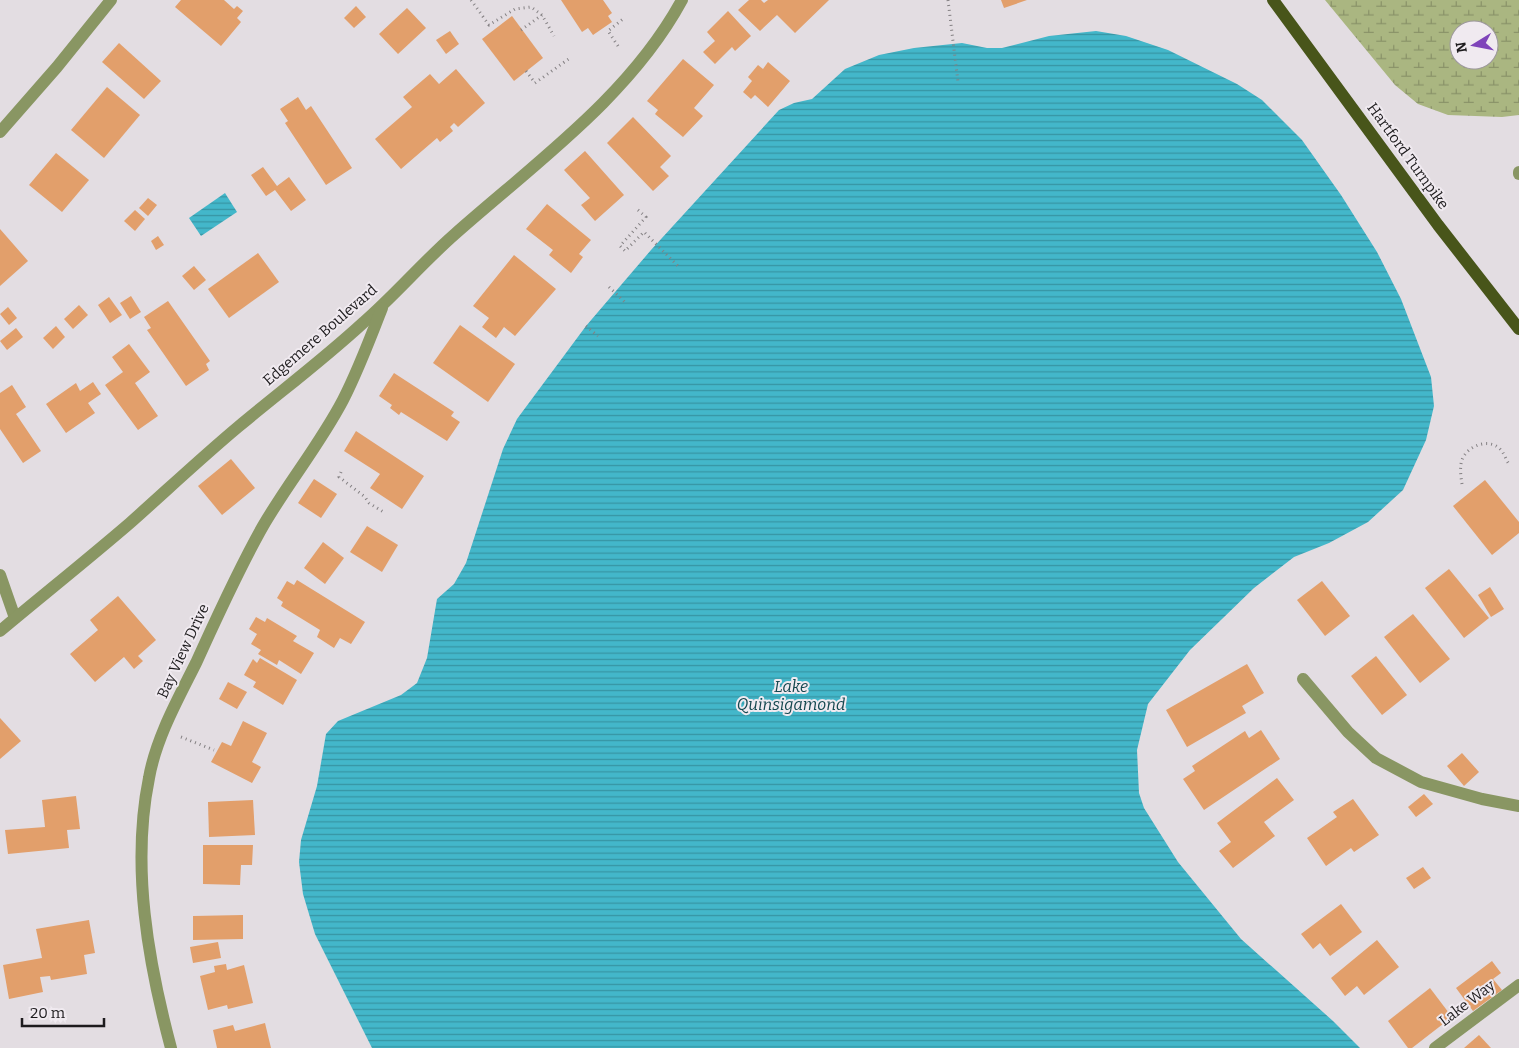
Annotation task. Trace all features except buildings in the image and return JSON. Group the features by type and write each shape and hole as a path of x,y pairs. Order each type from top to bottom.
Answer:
{"main road":[{"name":"Hartford Turnpike","path":"1273,0 1438,225 1519,329"}],"street":[{"path":"0,132 111,0"},
{"name":"Edgemere Boulevard","path":"0,631 103,546 239,426 367,320 420,265 584,122 615,91 659,35 682,0"},
{"name":"Bay View Drive","path":"171,1048 153,971 144,900 142,859 143,817 149,777 164,731 217,616 263,525 318,442 343,400 385,302"},
{"path":"0,575 15,618"},
{"path":"1303,679 1348,732 1376,758 1421,782 1482,800 1519,806"},
{"name":"Lake Way","path":"1435,1048 1519,984"}],"path":[{"path":"471,0 489,25 515,10 530,7 542,15 554,36"},
{"path":"948,0 958,82"},
{"path":"522,30 542,15"},
{"path":"618,46 608,31 624,19"},
{"path":"526,71 535,83 570,58"},
{"path":"638,210 646,218 620,246 625,251 644,232 678,266"},
{"path":"609,287 627,304"},
{"path":"586,326 598,336"},
{"path":"1462,484 1461,463 1464,453 1476,445 1488,443 1501,449 1508,464"},
{"path":"341,472 339,477 344,483 385,513"},
{"path":"164,731 214,750"}],"green space":[{"path":"1325,0 1519,0 1519,115 1502,117 1448,115 1418,104 1395,85"}],"water":[{"name":"Lake Quinsigamond","path":"1096,31 1126,36 1168,50 1237,84 1262,100 1302,140 1341,195 1377,252 1401,299 1431,377 1434,406 1426,440 1403,490 1368,522 1329,543 1294,557 1254,588 1190,650 1148,704 1137,750 1139,793 1144,808 1178,862 1241,939 1333,1021 1360,1048 372,1048 315,934 303,894 299,862 301,840 317,786 326,734 338,721 401,695 417,683 427,658 437,599 454,584 466,563 503,449 517,419 586,326 651,250 779,110 794,103 812,99 845,69 879,55 914,48 962,43 987,48 1002,48 1049,36"},
{"path":"225,193 237,212 201,236 189,218"}]}
